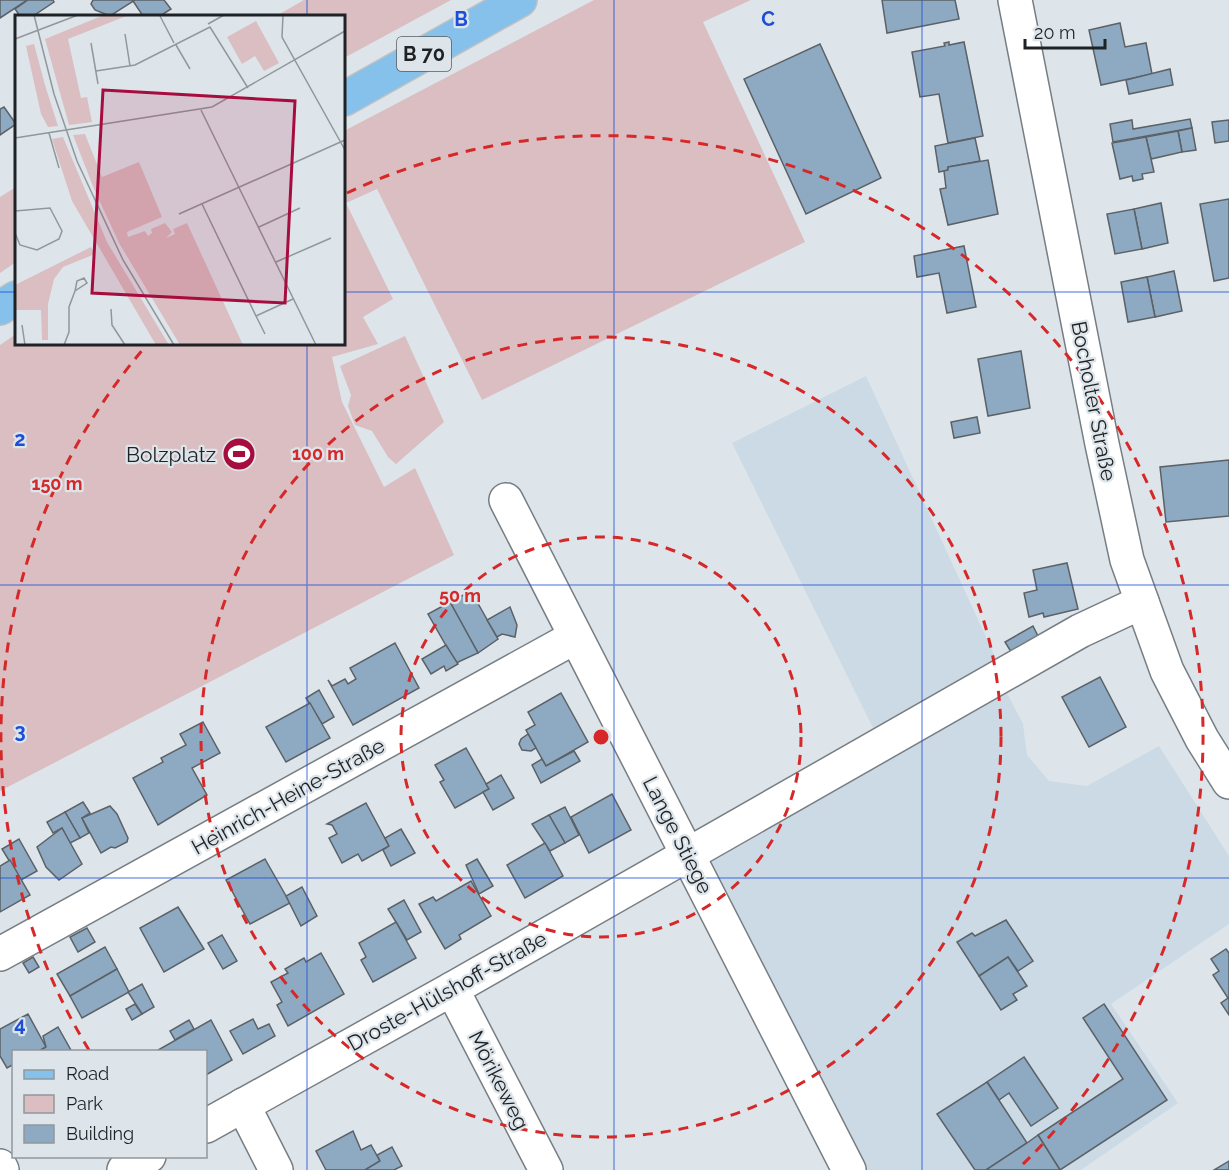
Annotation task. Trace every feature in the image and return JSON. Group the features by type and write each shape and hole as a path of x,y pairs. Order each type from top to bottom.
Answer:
{"main road":[{"name":"B 70","path":"345,98 520,0"},
{"path":"0,308 15,299"}],"street":[{"name":"Bocholter Straße","path":"1015,0 1102,444 1128,560 1167,671 1202,740 1229,782"},
{"name":"Lange Stiege","path":"506,500 849,1170"},
{"name":"Droste-Hülshoff-Straße","path":"207,1125 452,989 1080,631 1142,602"},
{"name":"Heinrich-Heine-Straße","path":"0,954 575,637"},
{"name":"Mörikeweg","path":"452,989 546,1170"},
{"path":"243,1105 276,1170"},
{"path":"124,1170 145,1158"}],"shaded area":[{"path":"866,376 998,663 874,730 732,443"},
{"path":"1004,687 1023,724 1027,755 1049,781 1087,786 1159,746 1229,856 1229,924 1111,1004 1178,1103 1081,1170 867,1170 708,857"}],"green space":[{"path":"304,0 451,0 345,57 345,15 278,15"},
{"path":"594,0 751,0 703,22 805,242 482,400 377,189 346,203 393,299 363,317 378,344 332,357 342,402 384,487 415,468 454,555 0,791 0,345 15,335 15,345 345,345 345,130"},
{"path":"15,188 15,263 0,273 0,197"},
{"path":"405,336 444,422 396,464 388,457 372,431 355,425 348,406 351,395 340,366"}],"building":[{"path":"0,0 25,0 26,1 0,18"},
{"path":"28,0 53,0 54,2 34,15 19,15 15,9"},
{"path":"93,0 135,0 112,15 95,10 91,4"},
{"path":"164,0 171,9 162,15 142,15 133,1"},
{"path":"882,0 955,0 959,19 887,33"},
{"path":"1120,23 1125,47 1146,43 1152,74 1101,85 1089,30"},
{"path":"949,42 949,45 964,42 983,136 948,143 939,94 920,97 912,52 945,46 944,43"},
{"path":"820,44 881,178 806,214 744,79"},
{"path":"1170,69 1173,85 1129,94 1126,80"},
{"path":"4,107 15,125 0,135 0,109"},
{"path":"1190,119 1192,128 1113,142 1110,124 1132,120 1133,129"},
{"path":"1229,120 1229,141 1215,143 1212,122"},
{"path":"1192,128 1196,150 1182,152 1178,131"},
{"path":"1178,131 1182,152 1151,159 1146,137"},
{"path":"1146,137 1154,172 1142,174 1143,179 1133,181 1132,176 1120,179 1112,143"},
{"path":"975,138 980,161 948,167 948,170 939,172 935,146"},
{"path":"988,160 998,214 948,225 940,189 946,188 944,171 948,170 948,167"},
{"path":"1229,199 1229,278 1214,281 1200,204"},
{"path":"1161,203 1168,243 1142,249 1134,209"},
{"path":"1134,209 1142,249 1115,254 1107,214"},
{"path":"964,246 976,307 947,313 939,273 917,277 914,256"},
{"path":"1174,271 1182,311 1155,317 1147,277"},
{"path":"1147,277 1155,317 1128,322 1121,282"},
{"path":"1021,351 1030,408 988,416 978,359"},
{"path":"977,417 980,433 954,438 951,422"},
{"path":"1229,460 1229,516 1166,522 1160,467"},
{"path":"1067,563 1078,609 1044,617 1043,613 1029,617 1024,593 1037,590 1033,570"},
{"path":"471,591 498,639 478,653 450,602"},
{"path":"450,602 478,653 456,663 428,614"},
{"path":"510,607 517,625 515,637 502,634 497,637 487,620"},
{"path":"1033,626 1040,640 1013,655 1005,642"},
{"path":"395,643 419,688 353,725 328,680 332,686 345,679 348,684 356,679 350,668"},
{"path":"446,645 458,664 446,671 444,666 431,674 422,659"},
{"path":"1100,677 1126,727 1089,747 1062,697"},
{"path":"319,690 334,717 322,724 306,698"},
{"path":"561,693 588,742 546,766 526,730 535,725 528,712"},
{"path":"310,703 330,738 286,762 266,727"},
{"path":"203,722 220,753 192,768 207,795 158,825 133,778 163,762 161,758 186,745 180,734"},
{"path":"528,734 536,748 531,751 522,750 519,744 521,739"},
{"path":"466,748 489,789 455,808 440,782 444,780 435,765"},
{"path":"574,751 580,761 541,783 532,765 542,759 546,766"},
{"path":"501,775 514,798 493,810 483,792 489,789 486,784"},
{"path":"612,794 631,830 589,853 571,817"},
{"path":"83,802 90,813 82,818 89,833 80,838 65,812"},
{"path":"366,803 389,846 362,861 358,854 342,863 329,838 337,834 332,825 327,824"},
{"path":"110,806 117,814 128,838 127,842 101,853 82,818"},
{"path":"565,807 579,835 565,843 549,815"},
{"path":"65,812 80,838 70,843 62,828 53,833 47,822"},
{"path":"549,815 565,843 550,851 532,824"},
{"path":"62,828 82,864 59,880 46,867 37,847"},
{"path":"401,829 415,853 391,866 383,850 389,846 385,838"},
{"path":"19,839 37,871 21,880 2,849"},
{"path":"545,843 563,876 525,898 507,865"},
{"path":"265,859 290,903 250,924 226,880"},
{"path":"477,859 493,886 479,894 466,865"},
{"path":"10,860 30,895 0,912 0,866"},
{"path":"471,881 491,916 459,935 461,939 445,949 419,904 433,897 436,901"},
{"path":"302,887 317,916 301,926 286,896"},
{"path":"404,900 421,932 407,940 388,909"},
{"path":"178,907 204,949 164,972 140,928"},
{"path":"1006,920 1033,961 1018,971 1008,957 979,976 957,942 972,933 975,936"},
{"path":"396,922 416,958 373,982 361,960 366,957 359,943"},
{"path":"87,928 95,942 78,952 70,937"},
{"path":"222,935 237,961 223,969 208,943"},
{"path":"105,947 117,969 70,996 57,974"},
{"path":"1226,949 1229,953 1229,1015 1221,1003 1228,998 1213,975 1219,971 1211,959"},
{"path":"321,953 344,994 288,1026 277,1005 282,1002 271,982 288,973 285,969 304,958 306,962"},
{"path":"33,957 39,967 29,973 23,963"},
{"path":"1008,957 1027,986 1013,994 1017,1000 1001,1010 979,976"},
{"path":"117,969 129,992 82,1018 70,996"},
{"path":"142,984 154,1007 142,1014 128,992"},
{"path":"135,1004 142,1014 132,1020 126,1009"},
{"path":"1104,1004 1167,1100 1060,1170 1038,1135 1123,1079 1083,1018"},
{"path":"28,1014 46,1047 41,1050 12,1050 12,1065 7,1068 0,1056 0,1029"},
{"path":"253,1019 258,1029 269,1024 275,1036 243,1054 230,1031"},
{"path":"189,1020 194,1029 175,1040 170,1031"},
{"path":"211,1020 232,1060 207,1074 207,1050 158,1050"},
{"path":"58,1027 71,1050 41,1050 46,1047 43,1036"},
{"path":"1024,1057 1058,1108 1031,1126 1009,1093 999,1100 987,1082"},
{"path":"987,1082 1027,1143 986,1170 975,1170 937,1114"},
{"path":"353,1131 361,1150 371,1145 380,1161 365,1170 326,1170 316,1151"},
{"path":"1038,1135 1060,1170 986,1170 1027,1143"},
{"path":"392,1147 402,1166 394,1170 365,1170 380,1161 377,1155"},
{"path":"1229,1161 1229,1170 1214,1170"}],"place":[{"name":"Bolzplatz","path":"239,454"}]}
